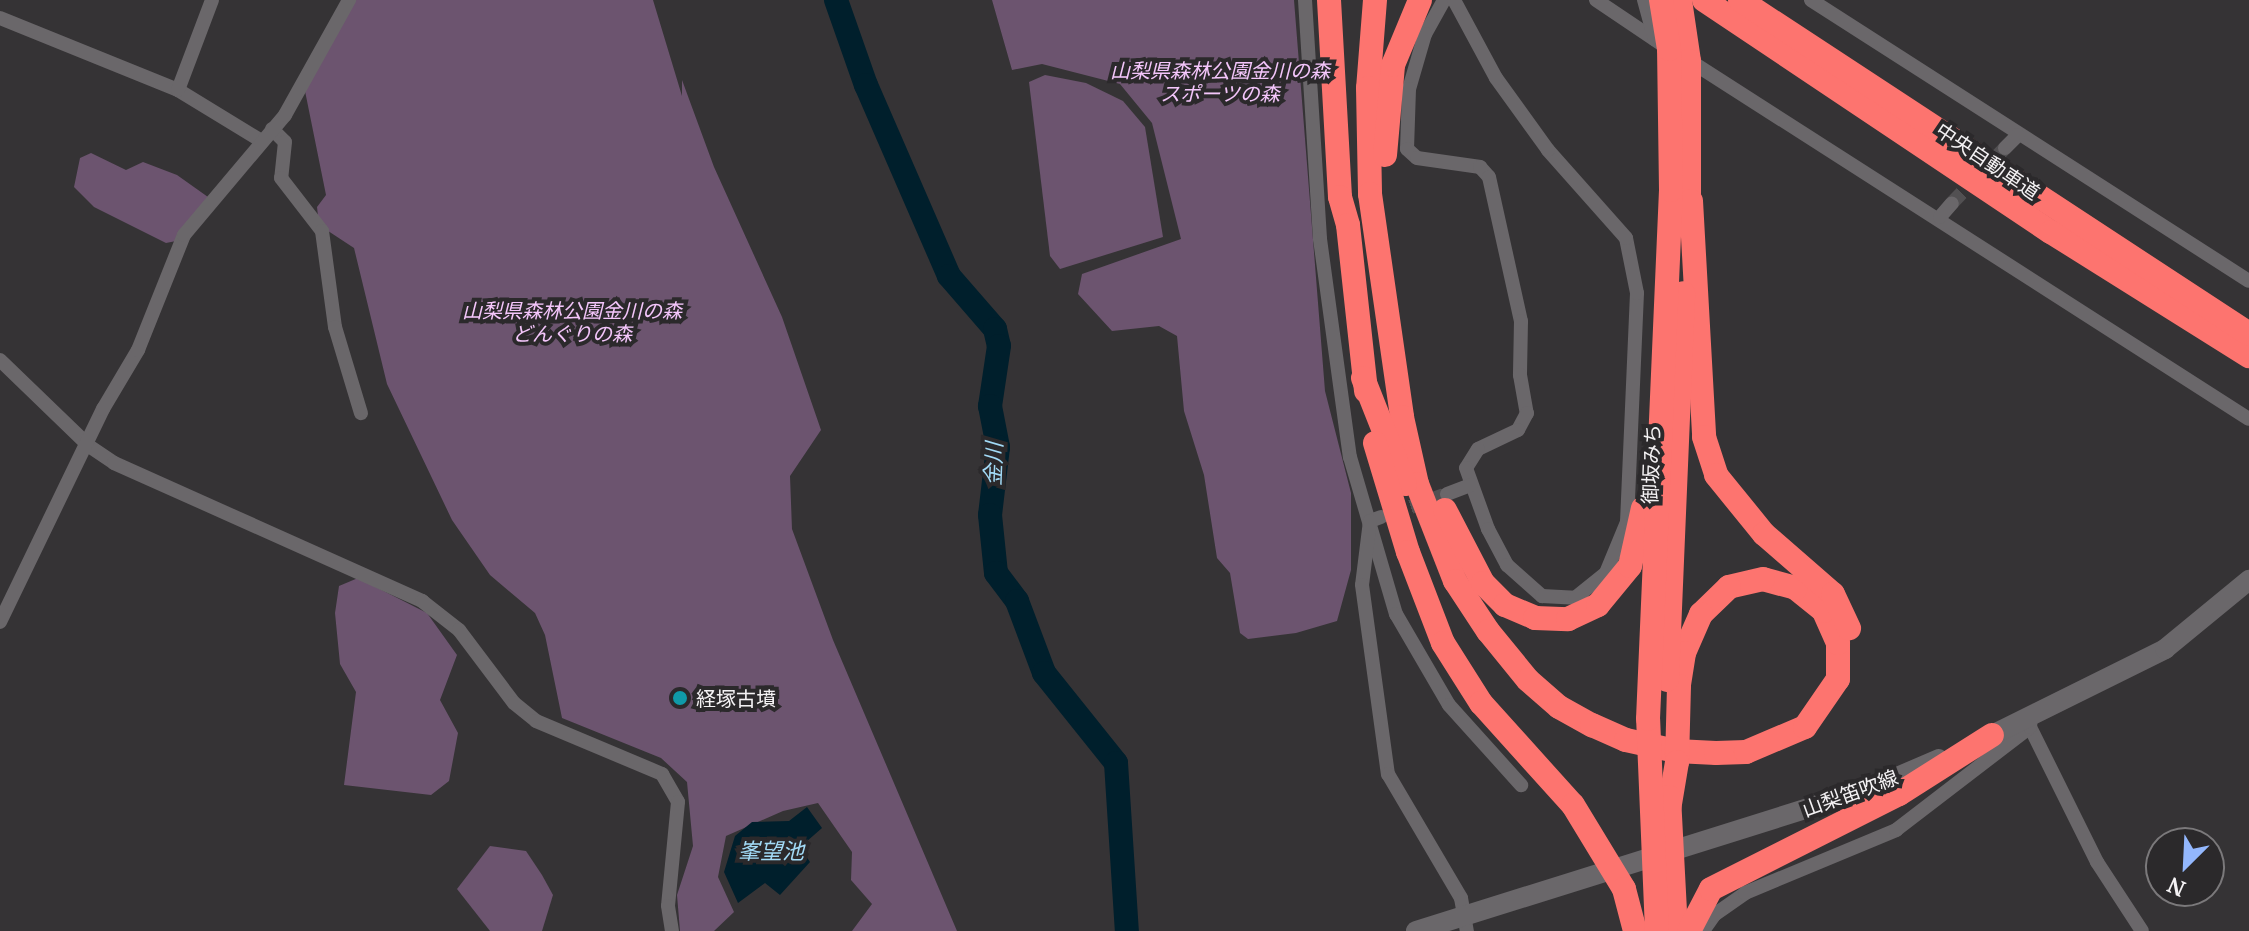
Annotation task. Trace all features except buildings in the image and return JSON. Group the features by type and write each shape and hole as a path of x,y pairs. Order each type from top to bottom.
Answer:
{"highway":[{"path":"1329,0 1340,197 1348,225"},
{"path":"1361,0 1348,225 1363,378 1378,457 1443,643 1481,703 1573,805 1624,889 1635,931"},
{"path":"1375,0 1368,158 1402,417 1417,484 1455,581 1488,631 1528,680 1559,707 1623,747"},
{"path":"1378,229 1387,194 1387,97 1393,65 1420,0"},
{"name":"御坂みち","path":"1661,0 1671,50 1681,196 1666,694 1676,931"},
{"name":"中央自動車道","path":"1671,0 1703,9 1816,86 1837,87 2051,232 2249,356"},
{"name":"御坂みち","path":"1671,50 1680,0"},
{"name":"中央自動車道","path":"1740,0 2249,334"},
{"path":"1363,378 1434,571 1501,675 1543,713 1569,732 1623,747 1718,761 1783,757 1813,740 1834,718 1855,661 1849,629 1833,594 1764,534 1716,475 1704,437 1681,196"},
{"path":"1402,417 1457,540 1483,583 1505,605 1535,618 1568,619 1598,605 1630,566 1656,302 1681,196"},
{"name":"御坂みち","path":"1657,931 1648,719 1681,196"},
{"path":"1669,810 1677,762 1679,686 1684,653 1701,614 1729,587 1763,579 1796,588 1824,611 1834,633 1838,679 1805,727 1718,761"},
{"path":"1689,931 1711,889 1899,794 1992,735"}],"main road":[{"name":"山梨笛吹線","path":"1420,930 1466,924 1491,909 1867,790 1992,735 2031,722 2165,649 2249,580"}],"street":[{"path":"178,90 212,0"},
{"path":"0,622 89,446 103,409 138,350 184,235 260,140 285,115 349,0"},
{"path":"1305,0 1320,239 1350,457 1376,519 1396,614 1449,705 1521,785"},
{"path":"1444,0 1421,48 1409,89 1404,135 1407,149 1417,158 1480,167 1489,177 1521,321 1520,375 1527,413 1518,430 1469,459 1471,485 1507,565 1524,585 1559,600 1589,591 1606,573 1634,519 1637,293 1626,238 1548,150 1496,78 1454,0"},
{"path":"1596,0 1940,217 2249,419"},
{"path":"1644,0 1671,50"},
{"path":"1811,0 2249,281"},
{"path":"0,18 178,90 260,140"},
{"path":"272,129 285,142 281,178 322,231 335,327 361,413"},
{"path":"2005,148 2018,135"},
{"path":"1940,217 1952,203"},
{"path":"0,360 89,446 222,514 422,601 459,630 514,703 536,721 662,774 678,802 668,906 672,931"},
{"path":"1447,494 1471,485"},
{"path":"1376,519 1362,585 1388,774 1466,924"},
{"path":"1703,931 1714,915 1745,893 1896,830 2031,722 2097,862 2142,931"}],"green space":[{"name":"山梨県森林公園金川の森 どんぐりの森","path":"355,0 653,0 682,96 682,80 714,167 782,317 821,430 790,476 792,529 833,640 957,931 852,931 872,904 851,880 852,852 818,803 783,811 726,836 718,877 734,912 714,931 680,931 677,895 693,846 687,782 661,758 562,718 545,635 535,613 490,575 452,520 387,384 354,248 319,225 317,207 326,195 305,91"},
{"name":"山梨県森林公園金川の森 スポーツの森","path":"992,0 1294,0 1325,391 1351,493 1351,570 1337,621 1296,633 1248,639 1240,633 1230,573 1217,558 1204,475 1184,411 1177,336 1159,326 1112,331 1078,294 1082,274 1181,239 1152,123 1120,84 1042,64 1012,70"},
{"path":"1045,75 1086,83 1123,101 1145,127 1163,237 1060,269 1050,256 1029,82"},
{"path":"91,153 126,170 143,162 177,175 208,197 176,241 166,243 94,207 74,187 80,158"},
{"path":"358,578 427,613 457,655 440,700 458,733 449,781 431,795 344,785 356,692 340,664 335,613 339,586"},
{"path":"490,846 526,851 542,875 553,895 542,931 490,931 457,889"}],"water":[{"name":"峯望池","path":"807,807 822,828 806,842 804,853 810,862 780,895 765,883 738,903 724,872 735,836 752,822 789,821"}],"waterway":[{"name":"金川","path":"836,0 866,85 949,276 995,329 999,346 990,406 998,447 990,515 996,573 1017,601 1044,673 1116,763 1127,931"}],"tunnel":[{"path":"1952,203 2005,148"},
{"path":"1391,514 1447,494"}],"place":[{"name":"経塚古墳","path":"680,698"}]}
